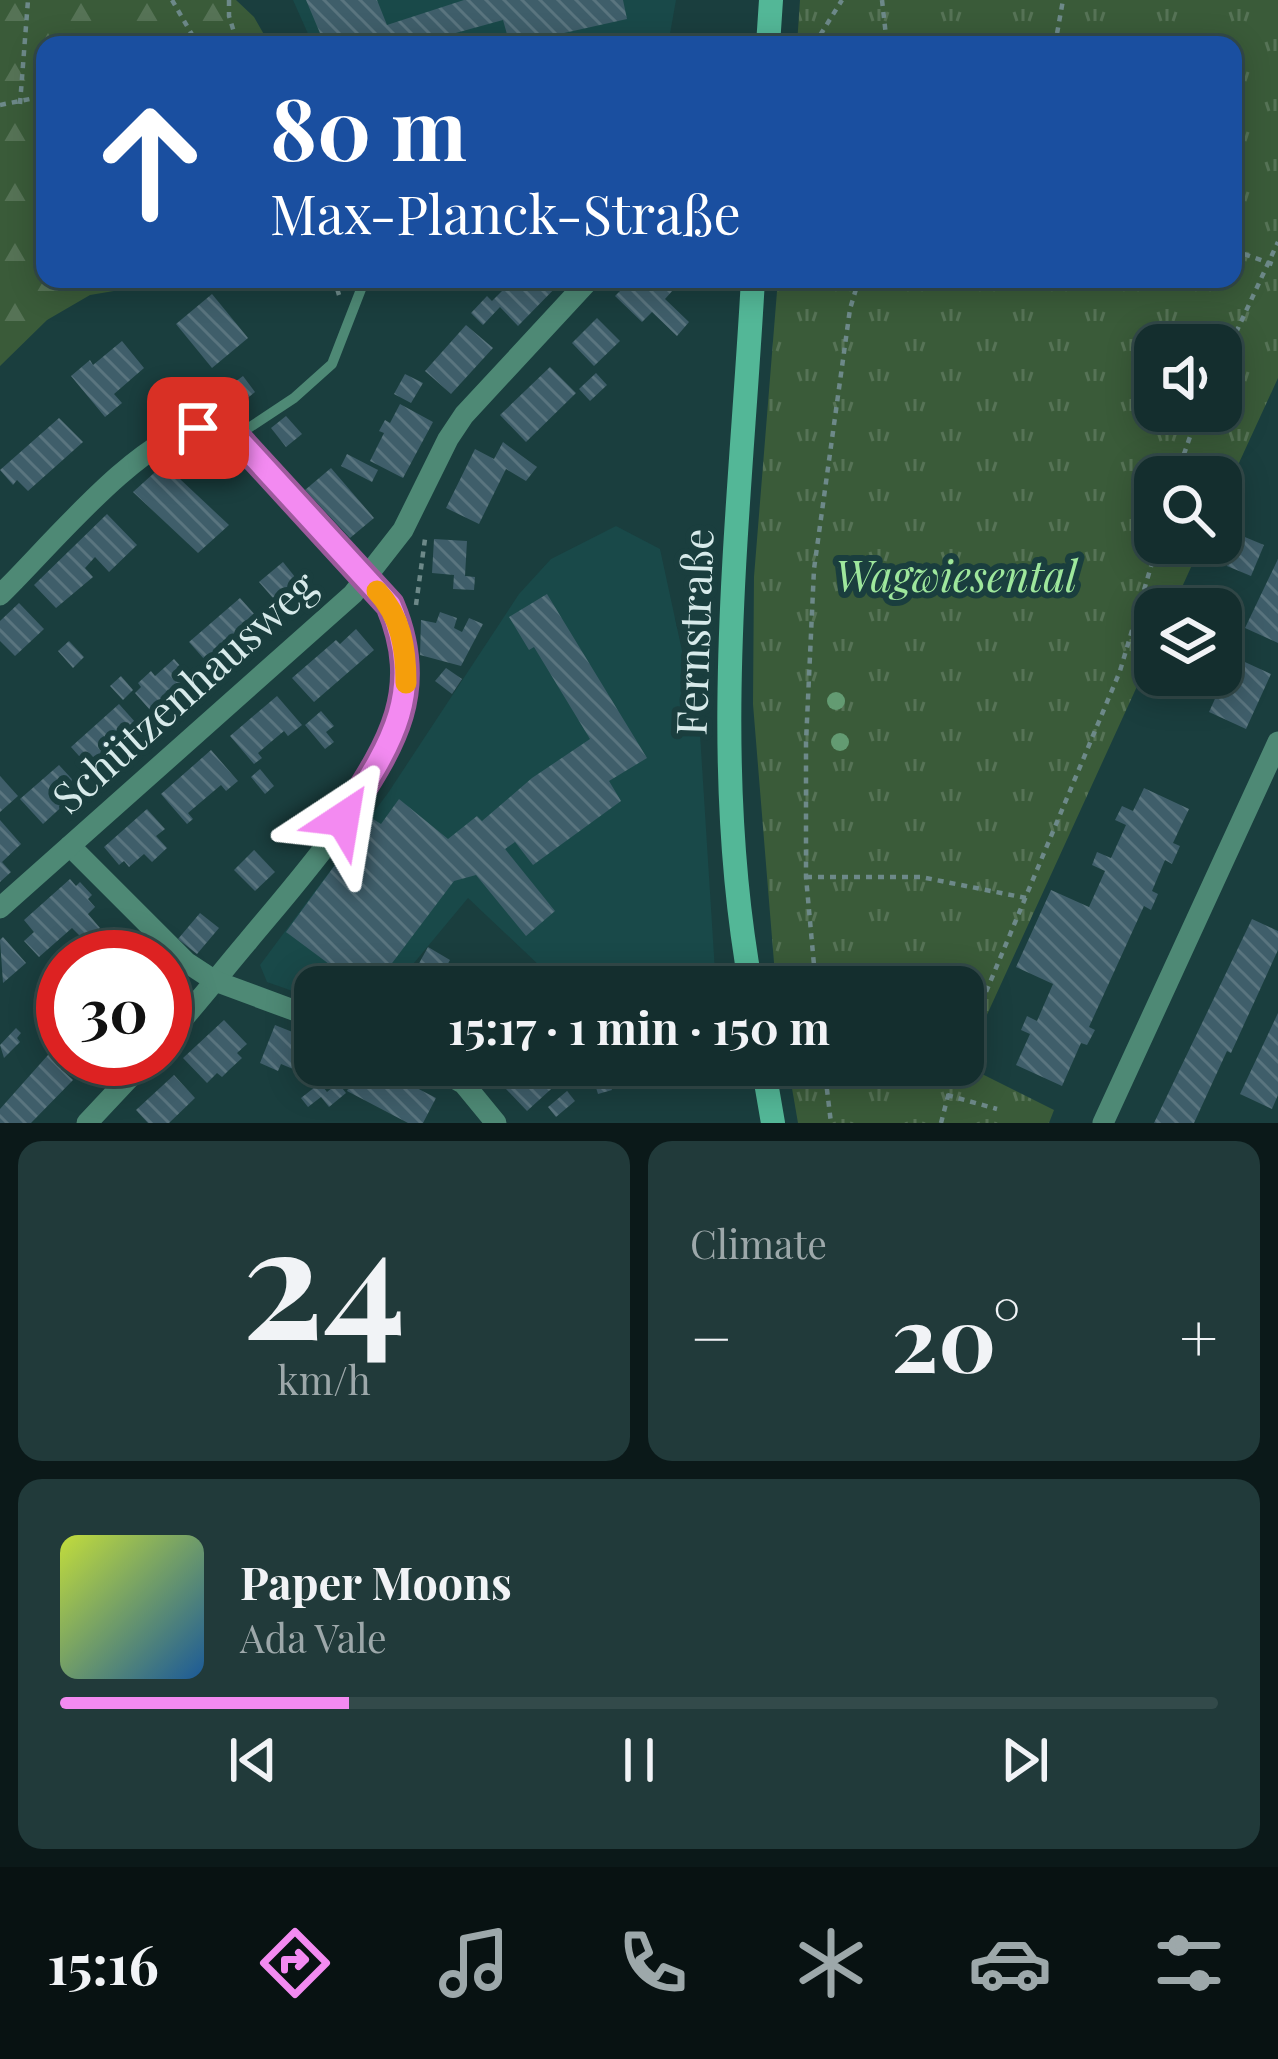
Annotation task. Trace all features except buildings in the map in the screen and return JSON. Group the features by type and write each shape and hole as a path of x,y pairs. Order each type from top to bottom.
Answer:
{"main road":[{"path":"769,36 771,0"},
{"name":"Fernstraße","path":"747,966 730,814 728,679 752,288"},
{"path":"767,1086 773,1123"}],"street":[{"name":"Schützenhausweg","path":"0,908 366,579 404,530 464,415 582,288"},
{"path":"0,595 141,455 198,428 236,437 390,605 400,629 406,668 401,714 386,752 321,853 192,1008"},
{"path":"1103,1123 1278,742"},
{"path":"70,846 186,962 215,981 294,1010"},
{"path":"87,1123 121,1086"},
{"path":"466,1086 496,1123"}],"lane":[{"path":"236,437 295,398 332,364 362,288"}],"path":[{"path":"20,104 28,0"},
{"path":"172,0 193,36"},
{"path":"229,0 236,36"},
{"path":"820,36 838,0"},
{"path":"882,0 885,36"},
{"path":"1057,36 1063,0"},
{"path":"0,105 36,99"},
{"path":"1240,324 1278,242"},
{"path":"1242,253 1278,266"},
{"path":"814,966 806,877 814,568 856,288"},
{"path":"414,614 427,521"},
{"path":"984,997 1120,671 1153,564"},
{"path":"806,877 921,878 1026,898"},
{"path":"827,1086 831,1123"},
{"path":"941,1123 950,1086"},
{"path":"947,1095 997,1109"}],"shaded area":[{"path":"293,0 676,0 670,36 309,36"},
{"path":"616,526 660,549 700,734 715,966 540,966 468,898 411,966 294,966 294,992 267,982 260,965 388,793 519,594 551,559"}],"green space":[{"path":"0,0 236,0 265,36 36,36 36,288 132,288 90,295 47,320 0,366"},
{"name":"Wagwiesental","path":"800,0 1278,0 1278,378 1242,456 1134,456 1134,564 1192,564 1182,588 1134,588 1134,693 984,1021 984,966 774,966 753,704 754,577 777,288 1242,288 1242,36 798,36"},
{"name":"Wagwiesental","path":"984,1075 1054,1110 1049,1123 798,1123 792,1086 984,1086"}],"slow traffic":[{"path":"377,591 390,605 400,629 406,683"}],"route":[{"path":"198,428 236,437 390,605 400,629 406,654 401,714 386,752 343,819"}]}
